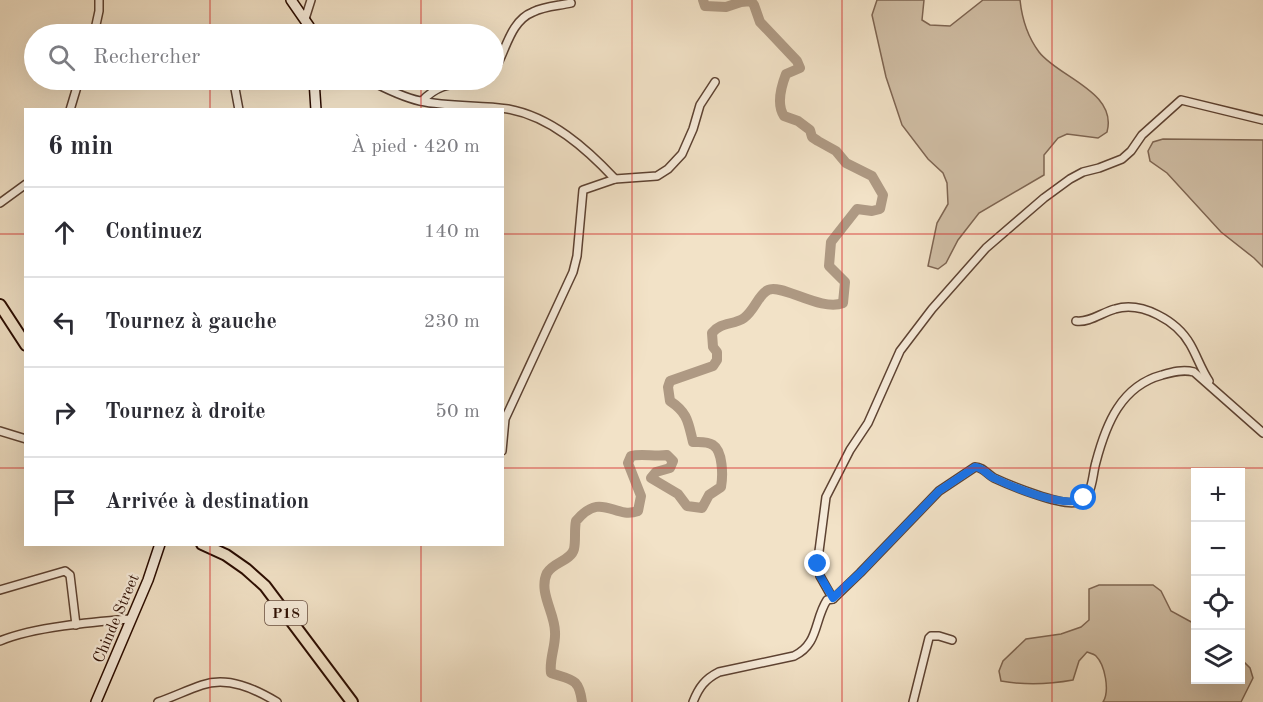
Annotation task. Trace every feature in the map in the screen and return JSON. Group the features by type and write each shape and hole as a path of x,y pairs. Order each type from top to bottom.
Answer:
{"main road":[{"path":"0,305 24,342"},
{"name":"P18","path":"206,546 226,555 265,586 352,702"}],"street":[{"path":"96,24 99,0"},
{"path":"291,0 306,24"},
{"path":"308,24 311,0"},
{"path":"504,50 522,18 542,9 571,3"},
{"path":"504,430 505,419 573,272 579,245 584,190 615,179 657,176 668,169 682,154 700,105 715,82"},
{"path":"71,108 76,90"},
{"path":"235,90 239,108"},
{"path":"315,90 316,108"},
{"path":"386,90 422,101 490,108"},
{"path":"422,101 435,90"},
{"path":"833,598 820,576 818,559 826,497 850,450 868,423 900,351 932,309 973,262 1015,222 1070,179 1127,155 1137,140 1181,100 1263,120"},
{"path":"504,109 535,117 554,127 582,146 615,179"},
{"path":"0,203 24,185"},
{"path":"1076,321 1083,321 1117,308 1135,308 1154,313 1177,327 1190,343 1202,369 1216,390"},
{"path":"693,702 698,688 708,678 719,672 794,656 803,651 811,641 825,604 860,573 939,491 975,467 979,467 993,478 1033,494 1061,501 1078,502 1089,491 1108,424 1116,408 1123,399 1153,377 1188,370 1216,390 1263,433"},
{"path":"0,431 24,438"},
{"name":"Chinde Street","path":"96,702 145,587 159,546"},
{"path":"0,590 65,571 70,574 76,625"},
{"path":"0,641 76,625 130,619"},
{"path":"913,702 929,639 931,636 939,636 952,640"},
{"path":"158,702 212,682 246,687 268,700 278,702"}],"shaded area":[{"path":"877,0 924,0 922,20 930,25 950,26 983,0 1020,0 1026,27 1039,52 1095,96 1104,106 1108,118 1107,132 1098,138 1067,134 1058,138 1044,155 1044,175 979,213 958,240 946,263 938,269 928,266 937,223 948,204 947,183 943,173 928,159 902,125 886,77 872,15"},
{"path":"1163,139 1263,140 1263,267 1221,232 1167,173 1150,161 1148,151 1153,142"},
{"path":"1099,585 1153,585 1161,591 1171,611 1191,622 1191,684 1245,684 1245,663 1250,668 1253,678 1241,702 1103,702 1106,691 1104,672 1096,656 1087,652 1079,661 1073,680 1037,684 1001,681 999,671 1003,661 1026,639 1061,634 1081,627 1089,620 1089,589"}],"waterway":[{"path":"582,702 579,688 573,681 551,673 555,632 544,588 550,569 566,559 574,549 576,521 593,508 601,507 630,513 638,511 641,496 628,463 631,456 635,455 667,455 673,461 670,468 656,472 651,478 678,494 687,506 702,508 709,495 721,487 722,470 719,453 713,445 706,442 693,442 684,414 670,401 668,387 670,381 713,366 717,360 717,352 713,347 712,333 723,325 744,318 768,290 782,290 824,304 843,303 845,282 829,266 831,242 857,209 872,211 880,209 883,195 872,176 846,163 836,151 812,137 810,130 798,121 784,116 780,106 784,79 786,74 800,68 797,61 760,22 751,1 726,7 705,6 703,0"}],"route":[{"path":"818,564 820,576 833,598 939,491 975,467 979,467 993,478 1033,494 1072,503 1084,498"}]}
